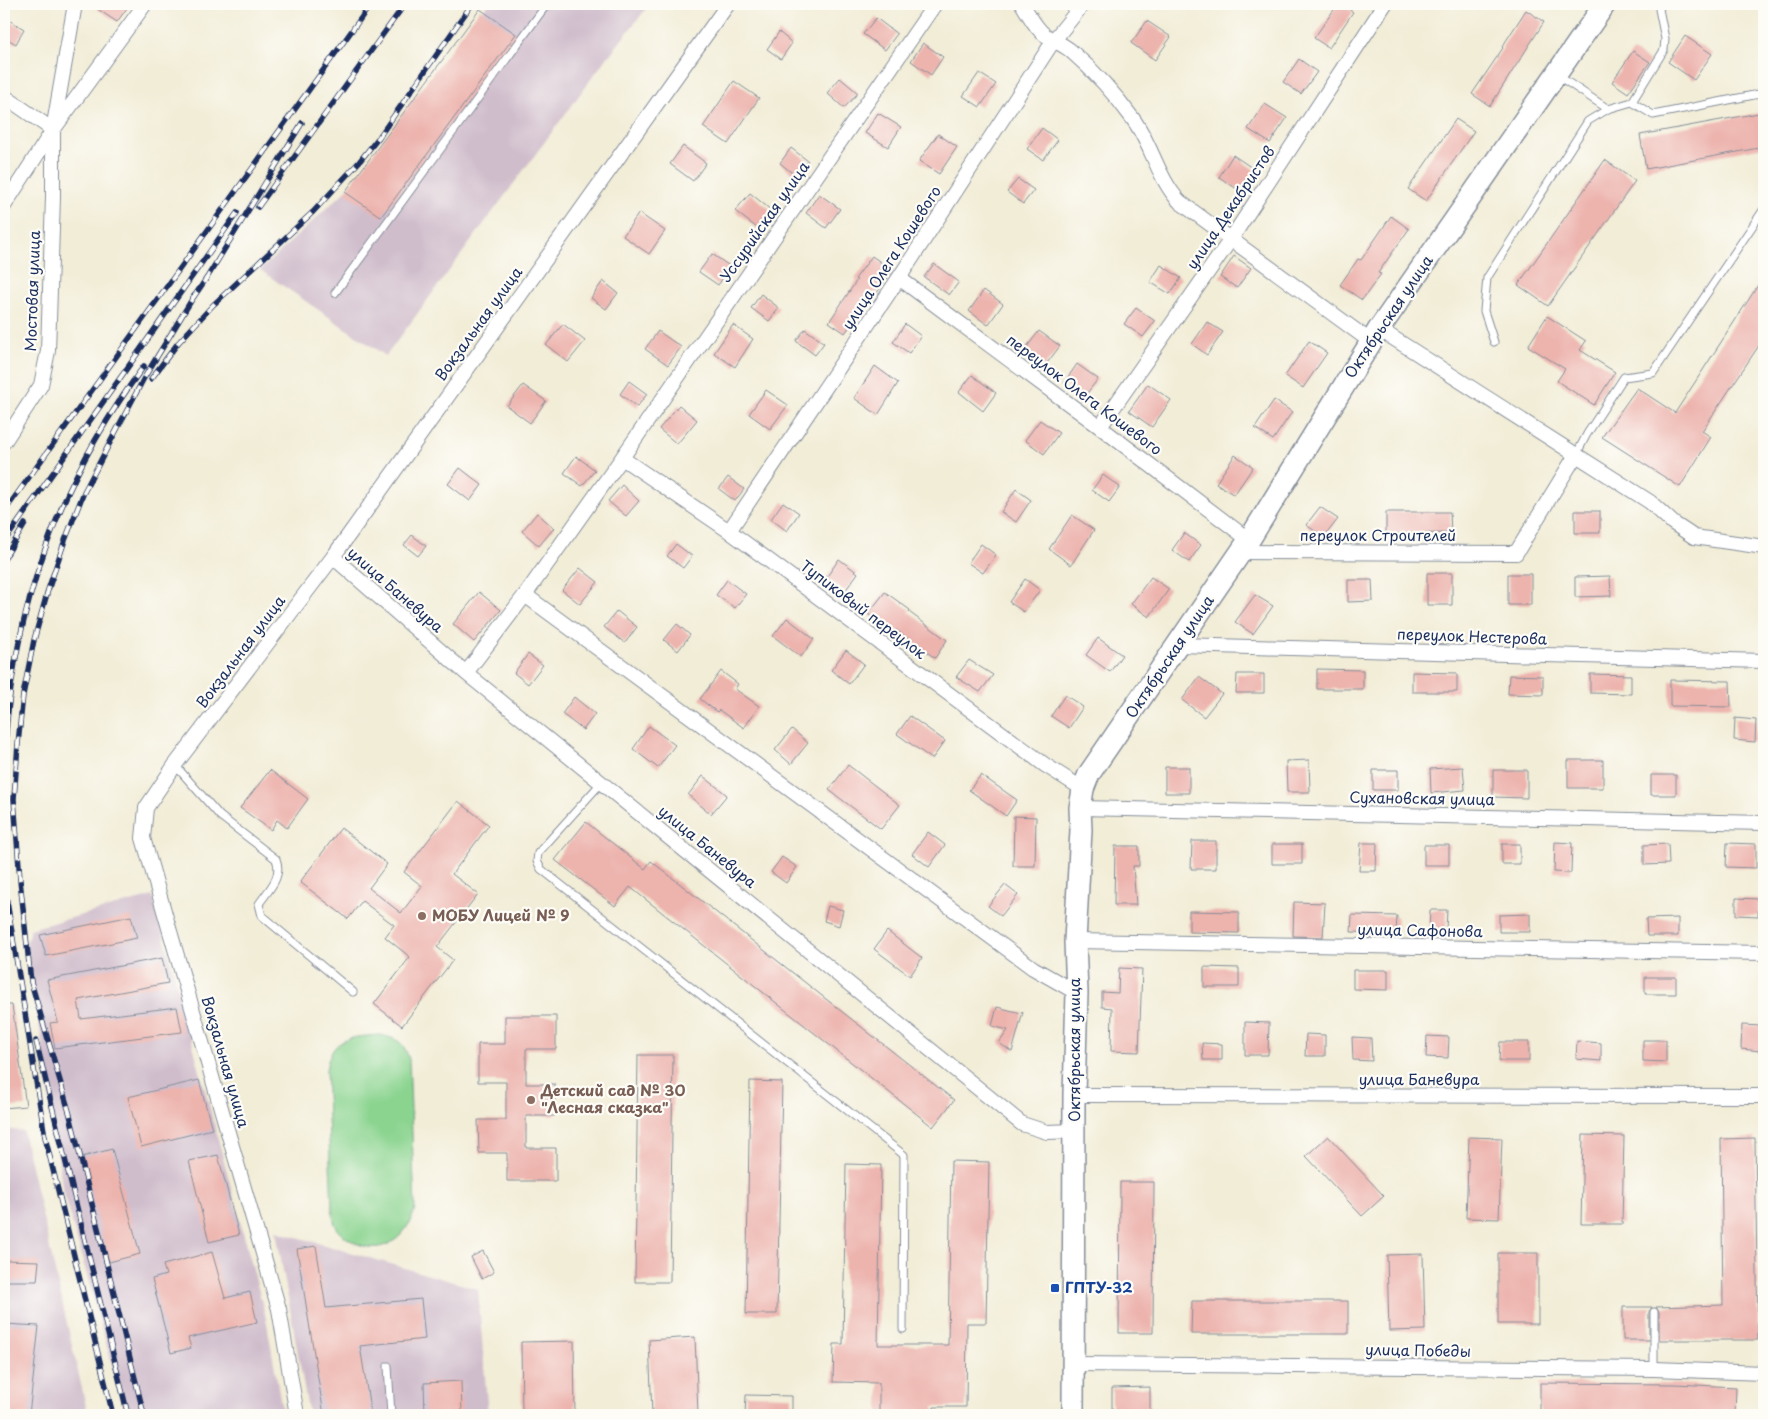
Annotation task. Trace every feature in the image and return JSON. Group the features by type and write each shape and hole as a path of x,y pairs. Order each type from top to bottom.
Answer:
{"main road":[{"name":"Октябрьская улица","path":"1072,1415 1075,941 1081,799 1089,774 1245,546 1375,335 1605,4"}],"street":[{"path":"53,130 75,4"},
{"path":"4,206 53,130 145,4"},
{"name":"Вокзальная улица","path":"298,1415 279,1309 143,838 146,808 175,765 333,558 728,4"},
{"name":"Уссурийская улица","path":"466,673 525,595 622,458 936,4"},
{"path":"1022,4 1042,34 1065,45 1072,51 1110,90 1134,120 1173,195 1230,239 1375,335 1576,455 1650,502 1673,523 1694,537 1764,547"},
{"name":"улица Олега Кошевого","path":"729,531 899,278 1054,40 1083,4"},
{"name":"улица Декабристов","path":"1100,427 1230,239 1385,4"},
{"path":"4,96 53,130"},
{"name":"Мостовая улица","path":"4,442 40,385 48,351 53,197 53,130"},
{"name":"переулок Олега Кошевого","path":"899,278 1100,427 1245,546"},
{"name":"переулок Строителей","path":"1245,546 1516,553 1576,455"},
{"name":"Тупиковый переулок","path":"622,458 729,531 1037,759 1081,799"},
{"name":"улица Баневура","path":"333,558 466,673 1022,1124 1047,1132 1075,1131"},
{"path":"525,595 1033,968 1076,993"},
{"name":"переулок Нестерова","path":"1178,645 1764,661"},
{"name":"Сухановская улица","path":"1081,799 1764,823"},
{"name":"улица Сафонова","path":"1075,941 1764,953"},
{"name":"улица Баневура","path":"1074,1095 1764,1096"},
{"name":"улица Победы","path":"1072,1364 1654,1369 1764,1373"}],"lane":[{"path":"335,293 547,4"},
{"path":"1494,342 1484,311 1487,278 1588,121 1608,109 1632,102 1664,50 1665,39 1660,6 1651,4"},
{"path":"1557,75 1608,109"},
{"path":"1632,102 1653,115 1764,93"},
{"path":"1576,455 1587,434 1624,377 1652,373 1764,209"},
{"path":"175,765 220,816 276,859 279,867 278,875 259,904 262,916 353,992"},
{"path":"602,782 538,853 537,861 541,869 904,1155 903,1329"},
{"path":"1654,1312 1654,1369"},
{"path":"388,1366 391,1415"}],"shaded area":[{"path":"488,4 650,4 600,67 386,356 260,270 354,183"},
{"path":"153,896 266,1318 283,1415 126,1415 62,1186 26,946 30,929"},
{"path":"4,1129 23,1131 88,1415 4,1415"},
{"path":"276,1231 478,1289 488,1415 309,1415"}],"green space":[{"path":"380,1035 399,1042 409,1059 415,1208 408,1226 395,1240 387,1245 368,1247 351,1241 339,1231 334,1221 326,1070 332,1051 344,1041 351,1038"}],"building":[{"path":"90,4 130,4 117,22"},
{"path":"1338,4 1353,12 1329,48 1314,38"},
{"path":"480,9 516,34 381,217 345,192"},
{"path":"1526,10 1544,22 1490,106 1472,94"},
{"path":"4,17 24,29 16,44 4,37"},
{"path":"876,18 897,34 885,50 863,34"},
{"path":"1147,21 1171,37 1155,60 1131,43"},
{"path":"779,32 792,43 781,59 767,49"},
{"path":"1685,36 1712,54 1694,80 1668,62"},
{"path":"923,43 943,57 931,75 911,61"},
{"path":"1633,51 1650,62 1628,93 1612,82"},
{"path":"1299,59 1317,72 1301,94 1283,82"},
{"path":"979,73 996,84 980,107 963,96"},
{"path":"840,78 858,93 844,108 827,93"},
{"path":"734,81 759,98 728,144 703,127"},
{"path":"1265,104 1287,118 1270,143 1248,129"},
{"path":"1764,112 1764,147 1646,169 1640,135"},
{"path":"878,113 901,127 888,147 865,133"},
{"path":"1456,119 1474,131 1426,201 1408,189"},
{"path":"1042,128 1058,140 1043,160 1027,149"},
{"path":"938,134 957,147 939,174 919,161"},
{"path":"683,146 706,163 693,181 670,164"},
{"path":"791,148 808,161 796,176 780,163"},
{"path":"1233,155 1255,170 1240,191 1219,177"},
{"path":"1605,160 1635,181 1548,306 1518,285"},
{"path":"1018,179 1034,190 1023,204 1007,192"},
{"path":"750,193 771,210 757,228 735,211"},
{"path":"819,194 840,209 826,228 806,213"},
{"path":"639,213 665,231 649,254 623,236"},
{"path":"1391,216 1409,229 1378,273 1381,274 1362,300 1340,285 1358,259 1361,260"},
{"path":"712,254 731,267 718,285 699,272"},
{"path":"872,256 893,271 876,294 874,292 845,333 829,322 857,280 855,279"},
{"path":"1234,256 1251,268 1237,288 1220,277"},
{"path":"934,264 959,282 949,295 924,277"},
{"path":"1161,265 1181,278 1170,294 1150,282"},
{"path":"1764,276 1764,338 1702,431 1711,437 1680,487 1602,437 1637,388 1675,413"},
{"path":"603,281 618,293 606,309 591,298"},
{"path":"984,290 1003,304 988,325 969,311"},
{"path":"761,294 779,308 769,321 751,308"},
{"path":"1136,308 1155,321 1143,337 1124,324"},
{"path":"1547,316 1586,341 1580,350 1615,372 1594,405 1557,381 1565,369 1528,346"},
{"path":"1207,322 1223,332 1207,355 1192,344"},
{"path":"563,324 585,341 568,362 546,345"},
{"path":"905,324 921,336 909,353 893,342"},
{"path":"733,325 753,339 735,367 714,353"},
{"path":"805,329 824,343 815,355 796,341"},
{"path":"658,331 681,347 668,365 645,349"},
{"path":"1039,331 1060,346 1044,367 1023,352"},
{"path":"1309,341 1327,353 1303,388 1285,376"},
{"path":"1077,364 1098,379 1084,397 1064,383"},
{"path":"875,366 898,383 878,415 854,398"},
{"path":"972,375 996,393 983,411 959,392"},
{"path":"629,381 647,394 637,407 620,394"},
{"path":"1148,384 1171,400 1152,427 1129,411"},
{"path":"523,385 546,401 530,423 507,406"},
{"path":"766,390 788,405 770,429 749,414"},
{"path":"1274,400 1292,412 1273,440 1255,428"},
{"path":"679,405 697,420 677,444 659,429"},
{"path":"1040,420 1059,433 1044,454 1025,440"},
{"path":"1235,455 1253,467 1234,495 1216,483"},
{"path":"576,456 595,470 582,486 564,473"},
{"path":"460,468 482,485 470,501 448,484"},
{"path":"1103,475 1120,487 1109,502 1092,490"},
{"path":"728,477 744,489 735,501 719,489"},
{"path":"622,485 639,501 626,516 608,501"},
{"path":"1016,489 1031,500 1016,522 1001,512"},
{"path":"783,502 799,513 787,531 771,519"},
{"path":"1320,507 1338,519 1324,537 1306,525"},
{"path":"1575,511 1600,511 1600,533 1575,533"},
{"path":"1386,512 1450,512 1451,533 1386,534"},
{"path":"537,513 554,528 539,546 522,531"},
{"path":"1072,515 1094,530 1071,565 1049,549"},
{"path":"1184,533 1201,545 1189,562 1172,550"},
{"path":"412,535 426,546 418,556 404,545"},
{"path":"676,544 692,556 683,568 667,556"},
{"path":"981,544 996,555 983,573 968,563"},
{"path":"839,559 858,573 845,591 826,578"},
{"path":"580,568 598,582 580,604 562,590"},
{"path":"1427,573 1452,573 1452,605 1427,605"},
{"path":"1508,574 1531,574 1531,605 1508,605"},
{"path":"1610,576 1611,596 1575,597 1575,577"},
{"path":"1151,577 1169,589 1149,617 1131,604"},
{"path":"1025,579 1040,590 1024,612 1009,602"},
{"path":"727,580 746,594 735,608 716,595"},
{"path":"1348,580 1372,580 1373,601 1348,602"},
{"path":"479,592 501,610 474,642 453,624"},
{"path":"885,592 947,640 935,658 896,630 894,633 868,614"},
{"path":"1255,595 1273,606 1253,634 1235,622"},
{"path":"617,611 637,627 625,643 604,627"},
{"path":"787,618 814,639 801,657 773,636"},
{"path":"677,624 690,635 678,651 664,640"},
{"path":"1098,638 1122,655 1110,672 1086,655"},
{"path":"846,650 864,664 849,684 831,670"},
{"path":"528,654 543,665 528,684 514,673"},
{"path":"969,660 993,675 980,692 956,677"},
{"path":"1317,669 1363,670 1363,689 1317,689"},
{"path":"721,671 738,684 735,689 759,706 744,728 700,699"},
{"path":"1412,672 1457,673 1457,692 1412,692"},
{"path":"1237,674 1264,674 1264,693 1236,693"},
{"path":"1590,674 1631,675 1631,694 1590,693"},
{"path":"1509,675 1543,676 1543,695 1508,694"},
{"path":"1199,677 1222,694 1204,717 1182,700"},
{"path":"1670,680 1730,681 1731,707 1670,706"},
{"path":"1065,695 1083,707 1069,728 1051,716"},
{"path":"574,697 595,714 583,730 562,714"},
{"path":"910,716 945,741 932,759 897,734"},
{"path":"1735,718 1756,720 1755,742 1734,740"},
{"path":"649,726 675,745 658,768 633,749"},
{"path":"792,729 808,743 791,764 775,750"},
{"path":"1309,760 1310,792 1287,792 1286,761"},
{"path":"1568,760 1603,760 1603,788 1568,788"},
{"path":"848,765 900,805 881,829 829,790"},
{"path":"1165,767 1189,767 1189,793 1165,793"},
{"path":"1463,767 1465,790 1431,793 1430,769"},
{"path":"270,770 308,799 287,828 277,820 271,830 240,808"},
{"path":"1373,770 1398,770 1398,790 1373,790"},
{"path":"1493,770 1527,770 1527,798 1493,797"},
{"path":"981,775 1017,800 1006,816 969,790"},
{"path":"1651,775 1676,775 1676,795 1651,795"},
{"path":"703,776 727,795 711,814 688,795"},
{"name":"МОБУ Лицей № 9","path":"458,801 489,825 452,874 478,894 437,947 453,960 402,1026 374,1004 410,957 385,937 394,925 362,901 348,919 300,882 341,828 387,864 369,888 401,913 422,886 404,872"},
{"path":"1014,816 1036,817 1035,866 1013,866"},
{"path":"586,822 645,869 651,861 954,1100 933,1127 630,887 615,906 555,860"},
{"path":"928,832 945,845 929,867 912,854"},
{"path":"1192,841 1216,841 1216,869 1191,869"},
{"path":"1555,842 1572,843 1571,873 1554,872"},
{"path":"1361,843 1377,843 1376,871 1359,871"},
{"path":"1727,843 1756,844 1756,868 1726,867"},
{"path":"1272,844 1302,844 1302,864 1272,864"},
{"path":"1502,844 1520,844 1520,864 1502,864"},
{"path":"1668,844 1669,864 1644,865 1644,845"},
{"path":"1424,845 1449,845 1449,865 1424,865"},
{"path":"1115,846 1139,846 1139,866 1133,866 1136,905 1114,905"},
{"path":"782,857 797,867 786,883 771,872"},
{"path":"1005,885 1018,895 1001,916 988,906"},
{"path":"1736,898 1759,899 1758,916 1736,915"},
{"path":"1294,902 1325,903 1323,937 1293,936"},
{"path":"828,906 843,910 839,926 824,921"},
{"path":"1430,910 1447,910 1446,930 1429,930"},
{"path":"1189,911 1239,912 1239,933 1189,932"},
{"path":"1530,914 1530,932 1499,932 1499,915"},
{"path":"1352,915 1397,916 1396,933 1351,932"},
{"path":"131,916 137,938 46,956 40,935"},
{"path":"1678,918 1678,936 1647,936 1646,919"},
{"path":"887,931 922,958 910,976 874,949"},
{"path":"162,958 168,983 78,1000 81,1019 177,1007 182,1032 55,1048 50,1023 58,1022 47,980"},
{"path":"1204,967 1239,968 1239,987 1204,987"},
{"path":"1119,968 1142,969 1139,1052 1111,1051 1112,1008 1102,1007 1102,992 1118,993"},
{"path":"1353,970 1388,970 1388,990 1353,989"},
{"path":"1645,977 1676,977 1676,994 1645,994"},
{"path":"4,1005 12,1005 26,1106 4,1108"},
{"path":"997,1007 1023,1012 1012,1052 999,1043 1008,1030 992,1026"},
{"name":"Детский сад № 30 \"Лесная сказка\"","path":"505,1016 556,1016 556,1049 526,1049 526,1084 555,1084 555,1116 526,1116 526,1148 556,1148 556,1181 507,1181 507,1153 479,1153 478,1120 506,1120 506,1082 478,1082 478,1044 505,1044"},
{"path":"1245,1022 1269,1023 1268,1055 1245,1055"},
{"path":"1742,1025 1761,1026 1760,1051 1741,1049"},
{"path":"1306,1034 1325,1035 1325,1056 1305,1056"},
{"path":"1427,1036 1449,1037 1448,1058 1426,1057"},
{"path":"1352,1037 1371,1038 1372,1061 1353,1060"},
{"path":"1643,1040 1666,1040 1666,1062 1643,1061"},
{"path":"1577,1041 1601,1043 1601,1061 1576,1059"},
{"path":"1500,1042 1529,1042 1529,1061 1499,1061"},
{"path":"1202,1043 1222,1044 1222,1060 1203,1060"},
{"path":"638,1055 673,1055 670,1282 635,1282"},
{"path":"199,1080 212,1129 141,1147 128,1097"},
{"path":"750,1081 782,1082 777,1314 746,1314"},
{"path":"1583,1135 1624,1136 1622,1224 1581,1224"},
{"path":"1328,1136 1384,1196 1362,1216 1306,1156"},
{"path":"1469,1137 1502,1138 1499,1219 1466,1218"},
{"path":"1755,1138 1758,1340 1659,1340 1659,1312 1656,1307 1723,1305 1721,1139"},
{"path":"112,1149 140,1254 109,1262 82,1157"},
{"path":"218,1155 239,1235 209,1242 189,1161"},
{"path":"951,1161 989,1162 986,1323 967,1323 966,1407 934,1407 934,1415 879,1415 879,1383 833,1382 834,1344 843,1344 846,1164 881,1165 878,1345 948,1345"},
{"path":"1120,1182 1154,1182 1153,1333 1119,1333"},
{"path":"316,1246 326,1308 421,1299 425,1339 360,1346 371,1415 324,1415 297,1249"},
{"path":"483,1251 494,1272 482,1279 471,1257"},
{"path":"212,1252 225,1298 250,1292 257,1322 188,1338 191,1348 171,1353 152,1279 166,1275 163,1265"},
{"path":"1498,1253 1538,1253 1538,1324 1498,1324"},
{"path":"1423,1254 1425,1330 1389,1331 1387,1255"},
{"path":"4,1260 39,1261 37,1281 4,1281"},
{"path":"1192,1301 1348,1301 1348,1334 1191,1334"},
{"path":"1623,1307 1652,1307 1649,1312 1649,1340 1623,1340"},
{"path":"4,1324 39,1326 29,1415 4,1415"},
{"path":"695,1337 698,1414 652,1415 649,1340"},
{"path":"574,1341 575,1415 522,1415 521,1342"},
{"path":"461,1381 462,1415 425,1415 424,1383"},
{"path":"1540,1383 1675,1384 1736,1387 1735,1415 1540,1415"},
{"path":"1150,1387 1150,1415 1112,1415 1112,1388"},
{"path":"746,1395 792,1396 792,1415 745,1415"}],"railway":[{"path":"4,512 371,4"},
{"path":"258,207 405,4"},
{"path":"151,379 178,343 213,305 313,212 359,162 379,137 472,4"},
{"path":"191,301 302,123"},
{"path":"4,542 237,213"},
{"path":"144,1415 70,1115 31,982 20,880 14,799 23,695 34,640 64,543 84,492 144,378 194,296"},
{"path":"4,769 6,726 19,640 43,556 58,516 96,439 125,392 144,366"},
{"path":"4,559 25,524"},
{"path":"4,871 4,883 45,1137 113,1415"},
{"path":"36,1041 128,1415"}],"place":[{"name":"МОБУ Лицей № 9","path":"422,916"},
{"name":"Детский сад № 30 \"Лесная сказка\"","path":"531,1100"},
{"name":"ГПТУ-32","path":"1055,1288"}]}
